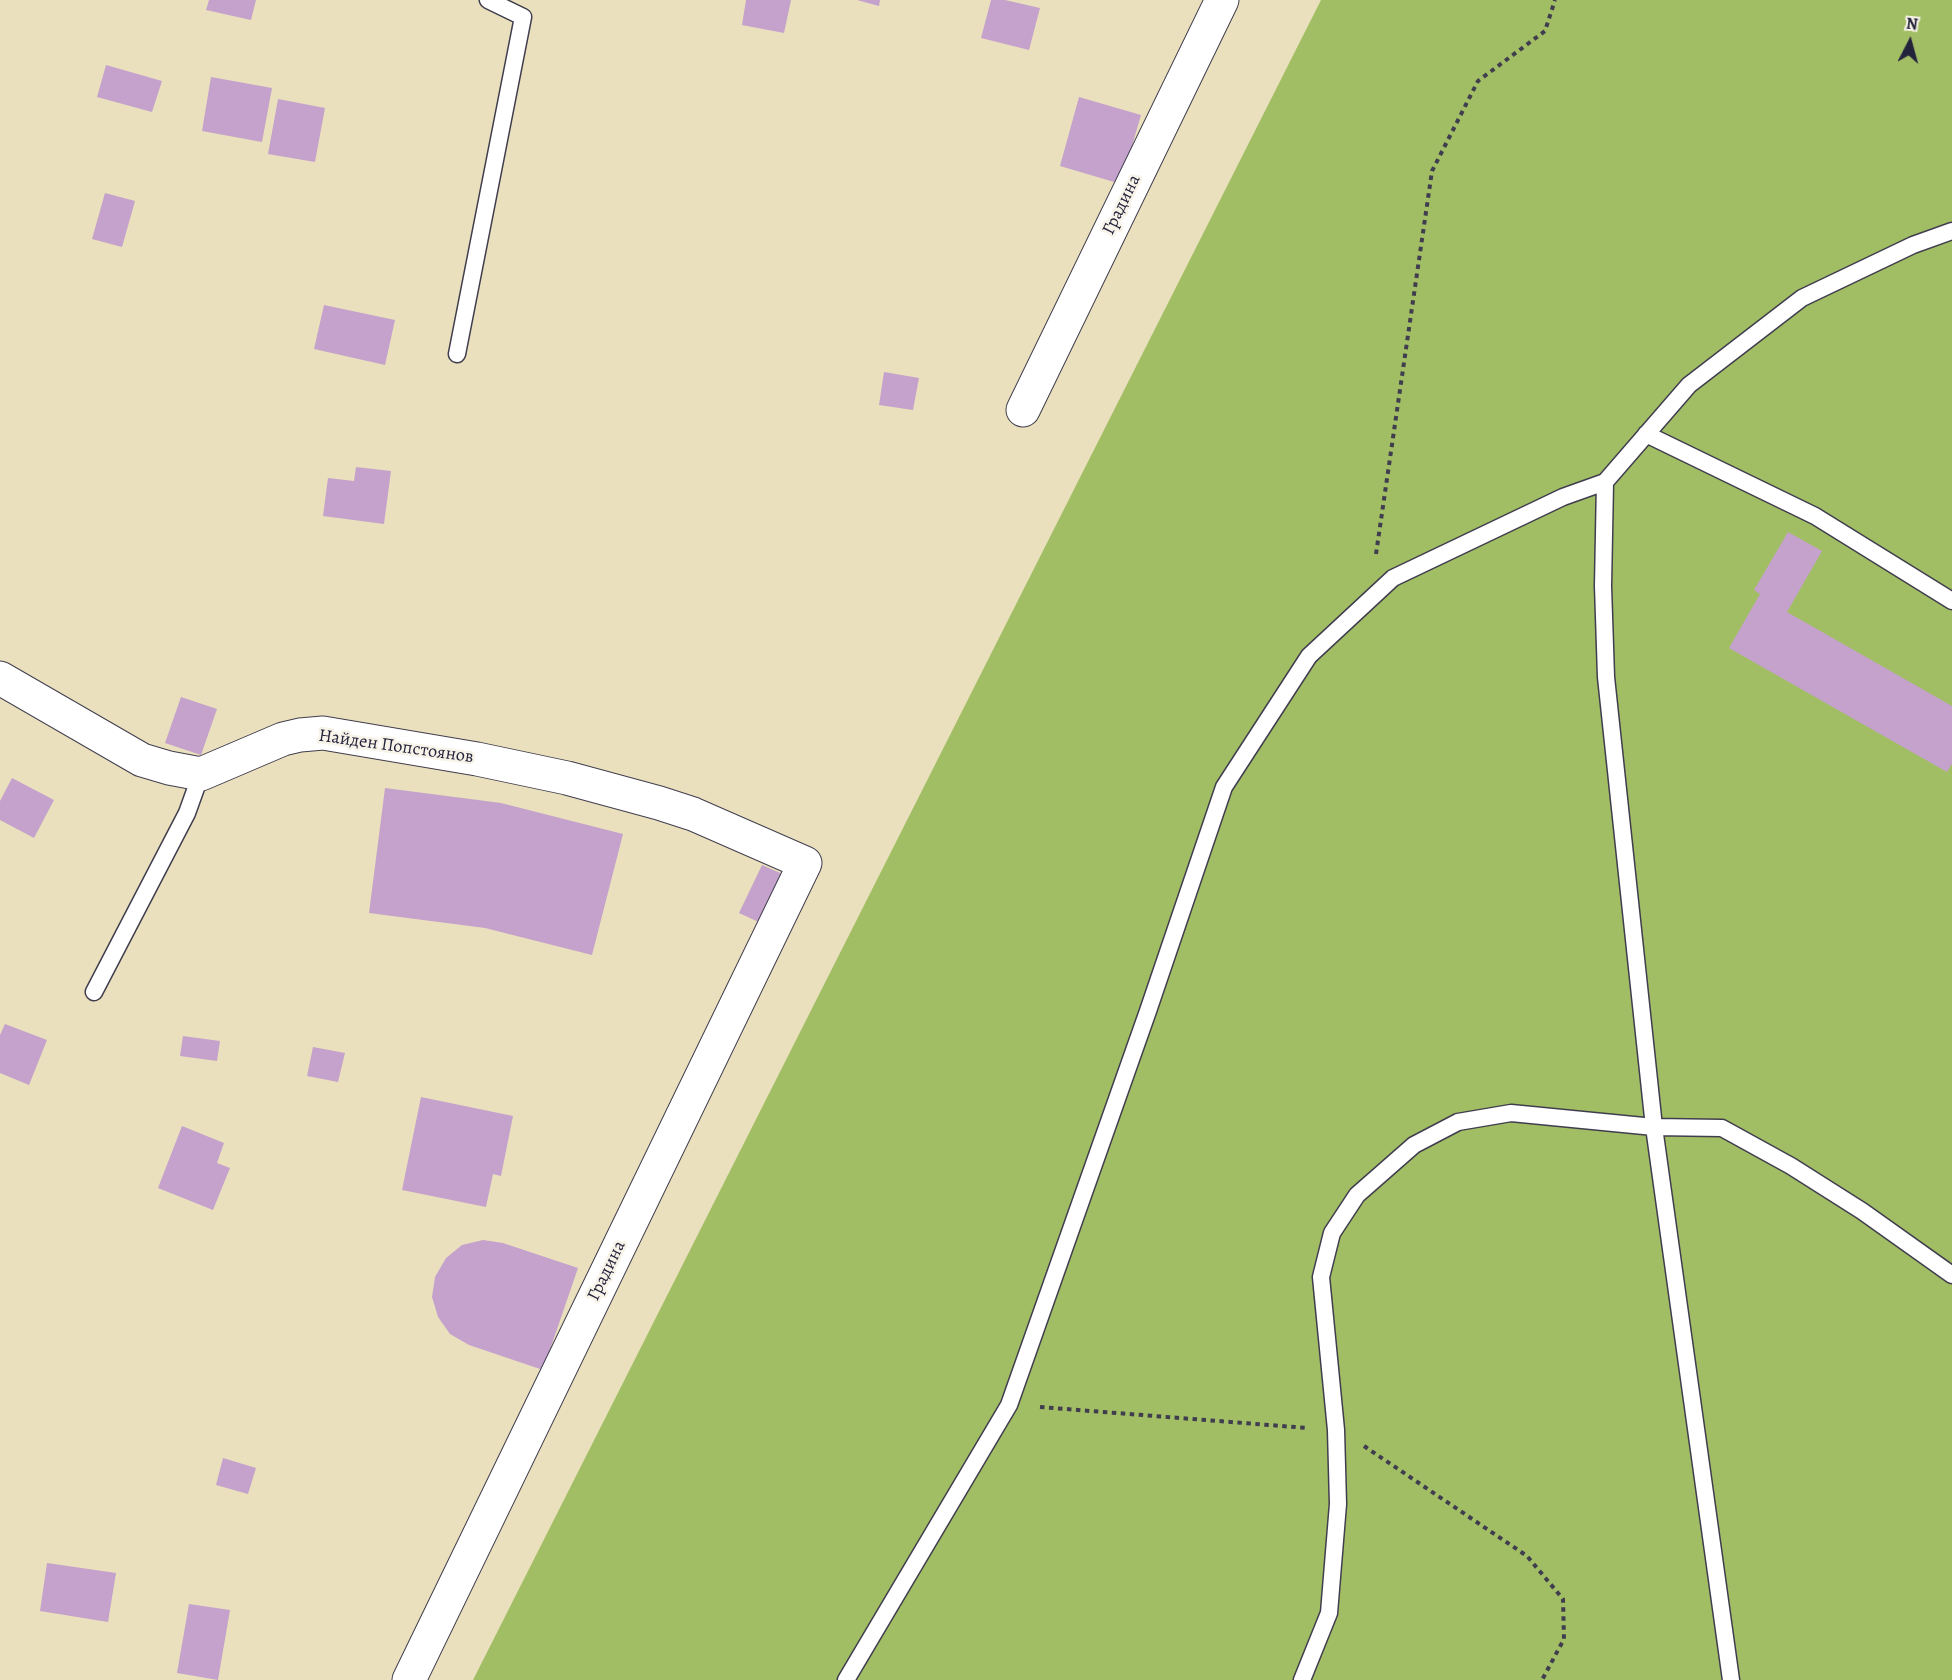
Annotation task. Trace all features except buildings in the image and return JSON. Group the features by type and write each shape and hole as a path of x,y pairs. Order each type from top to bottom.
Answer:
{"street":[{"name":"Градина","path":"1023,410 1222,0"},
{"path":"0,678 142,760 201,774"},
{"name":"Найден Попстоянов","path":"201,774 283,740 300,735 323,733 477,759 625,793 693,814 805,863"},
{"name":"Градина","path":"410,1680 805,863"}],"lane":[{"path":"457,354 523,16 488,0"},
{"path":"846,1680 1009,1405 1144,1023 1224,787 1309,656 1393,578 1563,497 1605,482 1689,385 1802,298 1912,245 1952,231"},
{"path":"1646,434 1815,516 1952,602"},
{"path":"1605,482 1603,586 1606,677 1654,1127 1731,1680"},
{"path":"94,992 187,813 201,774"},
{"path":"1302,1680 1329,1613 1338,1504 1336,1430 1321,1277 1332,1233 1357,1195 1414,1145 1458,1122 1511,1113 1654,1127 1722,1128 1791,1166 1862,1211 1952,1275"}],"path":[{"path":"1369,600 1432,171 1478,81 1545,31 1555,0"},
{"path":"1009,1405 1336,1430 1527,1556 1563,1599 1564,1639 1542,1680"}],"green space":[{"path":"1321,0 1952,0 1952,1680 473,1680"}]}
